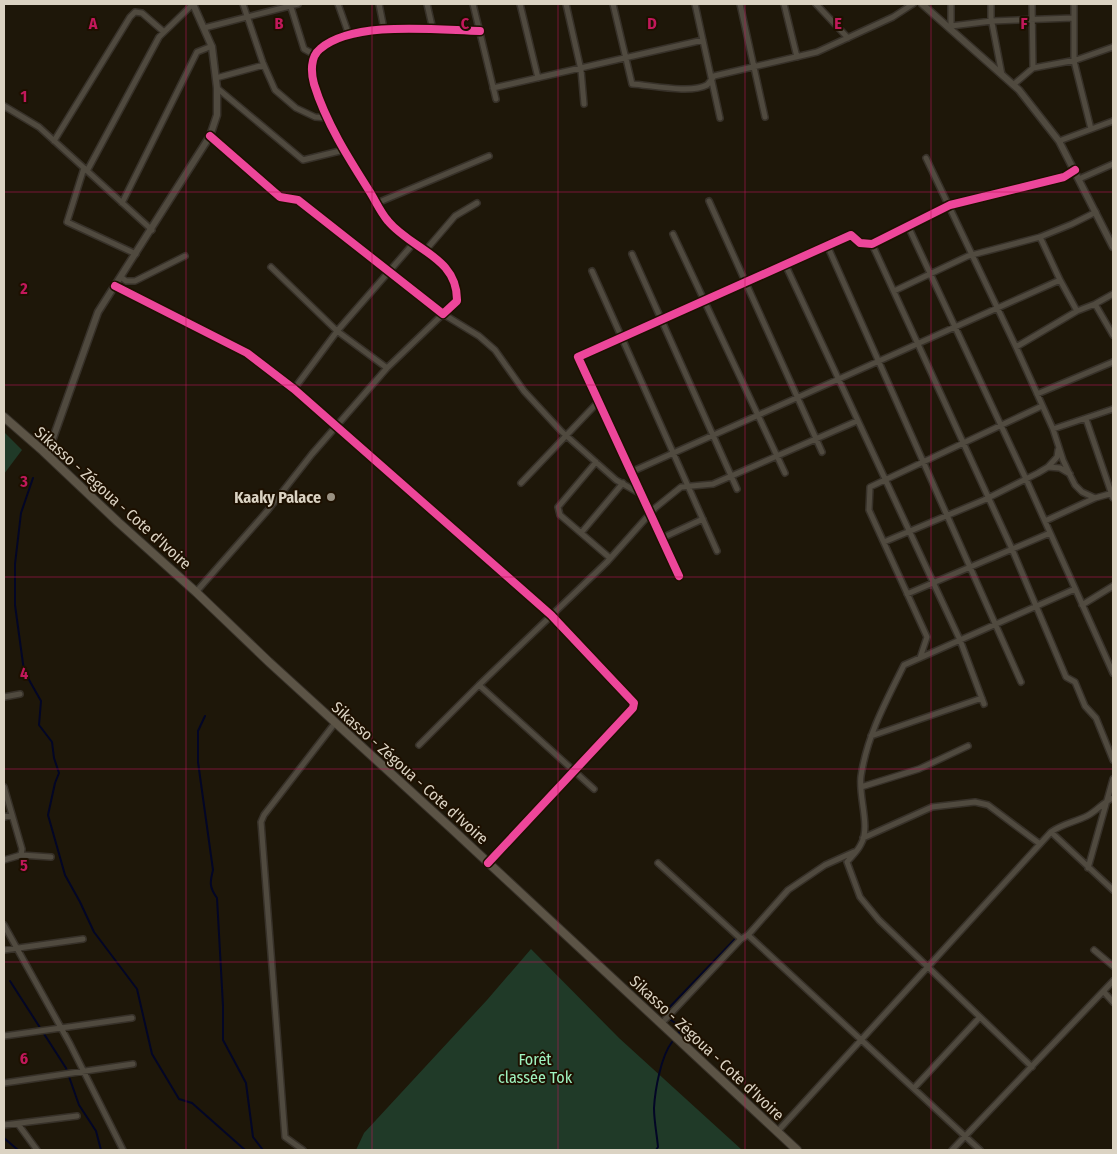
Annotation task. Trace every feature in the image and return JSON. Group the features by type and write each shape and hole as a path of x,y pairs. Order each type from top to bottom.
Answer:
{"highway":[{"name":"Sikasso - Zégoua - Cote d'Ivoire","path":"4,417 196,592 268,662 797,1150"}],"street":[{"path":"47,455 98,312 152,230 210,136 217,115 217,88 212,46 193,4 159,37 86,170 68,222 136,254"},
{"path":"243,4 264,65 276,90 296,108 315,117 328,118"},
{"path":"204,28 298,4"},
{"path":"338,4 349,35"},
{"path":"379,4 384,29"},
{"path":"427,4 432,30"},
{"path":"473,4 496,98"},
{"path":"520,4 538,78"},
{"path":"566,4 581,68 584,104"},
{"path":"613,4 632,84 689,89 708,84 714,76 816,52 894,17 913,4"},
{"path":"695,4 720,118"},
{"path":"740,4 765,117"},
{"path":"784,4 797,56"},
{"path":"816,4 848,38"},
{"path":"922,4 1013,85 1060,141 1113,247"},
{"path":"951,4 951,28"},
{"path":"991,4 992,21 1002,75"},
{"path":"1032,4 1033,68"},
{"path":"1074,4 1074,60 1091,129"},
{"path":"290,5 304,50 315,55"},
{"path":"54,140 130,17 135,12 142,12 164,32"},
{"path":"951,28 992,21 1074,18"},
{"path":"196,592 268,510 337,425 387,368 457,301 457,290 452,276 439,260 413,244 388,221 344,150 328,118 314,83 312,59 318,50 328,43 349,35 384,29 480,31"},
{"path":"493,88 703,40"},
{"path":"122,203 197,52 212,46"},
{"path":"1013,85 1033,68 1074,60 1113,47"},
{"path":"216,78 264,65"},
{"path":"217,88 303,160 344,150"},
{"path":"4,106 39,127 152,230"},
{"path":"1060,141 1113,121"},
{"path":"210,136 280,197 298,200 443,314 479,336 495,350 524,391 566,435 596,462 641,494"},
{"path":"377,203 489,156"},
{"path":"926,158 1016,347 1053,429 1058,447 1070,475 1075,485 1082,492 1095,498"},
{"path":"1079,179 1113,164"},
{"path":"679,576 578,356 851,234 860,243 872,244 949,206 1064,177 1075,170"},
{"path":"709,202 822,452"},
{"path":"425,251 455,216 477,203"},
{"path":"894,291 972,255 1040,237 1096,212"},
{"path":"908,226 956,326 1082,605 1111,663 1113,673"},
{"path":"673,234 785,473"},
{"path":"1040,237 1077,311"},
{"path":"294,389 337,331 413,244"},
{"path":"872,244 1012,549 1066,677 1074,682 1085,706 1096,718 1113,760"},
{"path":"827,245 1022,682"},
{"path":"632,254 737,489"},
{"path":"121,277 126,281 135,281 184,256"},
{"path":"784,264 960,640 984,704"},
{"path":"271,267 337,331 387,368"},
{"path":"592,271 716,551"},
{"path":"631,472 1060,280"},
{"path":"115,286 247,353 294,389 551,615 634,703 633,708 488,863"},
{"path":"1016,347 1077,311 1113,294"},
{"path":"1095,304 1113,335"},
{"path":"1037,394 1113,362"},
{"path":"521,483 599,401"},
{"path":"920,658 927,637 869,510 870,487 1042,406"},
{"path":"1053,429 1113,409"},
{"path":"1045,521 1095,498 1113,495 1086,418"},
{"path":"418,745 610,558 650,513 682,487 713,484 857,421"},
{"path":"884,542 988,499 1048,467 1057,457 1058,447"},
{"path":"596,462 558,507 560,515 610,558"},
{"path":"1048,467 1060,468 1070,475"},
{"path":"581,533 623,483"},
{"path":"662,538 702,519"},
{"path":"908,594 1050,533"},
{"path":"1082,605 1113,586"},
{"path":"1032,1066 879,920 860,897 847,862 862,844 865,830 861,802 861,777 871,736 904,665 1075,589"},
{"path":"479,685 594,790"},
{"path":"4,697 20,694"},
{"path":"871,736 982,698"},
{"path":"303,1150 285,1137 261,822 264,814 335,723"},
{"path":"861,787 919,769 968,746"},
{"path":"1088,868 1113,779"},
{"path":"4,787 22,849 21,855"},
{"path":"777,1132 1051,832 1058,826 1090,814 1106,801 1113,798"},
{"path":"863,838 932,808 975,802 988,805 1040,844"},
{"path":"4,817 12,815"},
{"path":"1051,832 1113,890"},
{"path":"661,1024 741,939 748,935 788,890 826,864 856,851"},
{"path":"4,860 17,858 21,855 51,857"},
{"path":"658,863 741,939"},
{"path":"4,926 123,1149 129,1150"},
{"path":"748,935 980,1150"},
{"path":"4,950 83,939"},
{"path":"1094,950 1113,966"},
{"path":"952,1150 1113,981"},
{"path":"1104,992 1113,1002"},
{"path":"914,1088 980,1017"},
{"path":"4,1036 132,1018"},
{"path":"4,1082 133,1064"},
{"path":"4,1125 77,1116"},
{"path":"18,1124 37,1150"}],"green space":[{"path":"4,432 22,450 4,474"},
{"name":"Forêt classée Tok","path":"531,949 619,1038 742,1150 356,1150 364,1133 487,1000"}],"waterway":[{"path":"33,478 21,513 15,564 15,605 24,671 41,701 39,725 52,742 54,758 59,773 48,815 65,875 94,932 137,989 152,1054 179,1099 192,1103 245,1150"},
{"path":"205,716 198,731 198,762 213,870 211,884 217,898 223,1040 246,1083 253,1137 263,1150"},
{"path":"664,1013 735,939"},
{"path":"10,981 66,1068 79,1105 96,1131 101,1150"},
{"path":"671,1020 678,1025 679,1033"},
{"path":"656,1150 658,1147 654,1113 656,1092 662,1064 672,1042"},
{"path":"4,1138 18,1150"}],"cycle path":[{"path":"210,136 280,197 298,200 443,314 457,301 455,286 450,274 432,255 409,240 383,215 331,127 314,84 312,65 314,56 320,49 335,40 353,34 374,30 396,29 480,31"},
{"path":"679,576 578,357 851,235 860,243 872,244 950,205 1064,177 1075,170"},
{"path":"115,286 247,353 294,389 551,615 634,703 633,708 488,863"}],"place":[{"name":"Kaaky Palace","path":"331,497"}]}
